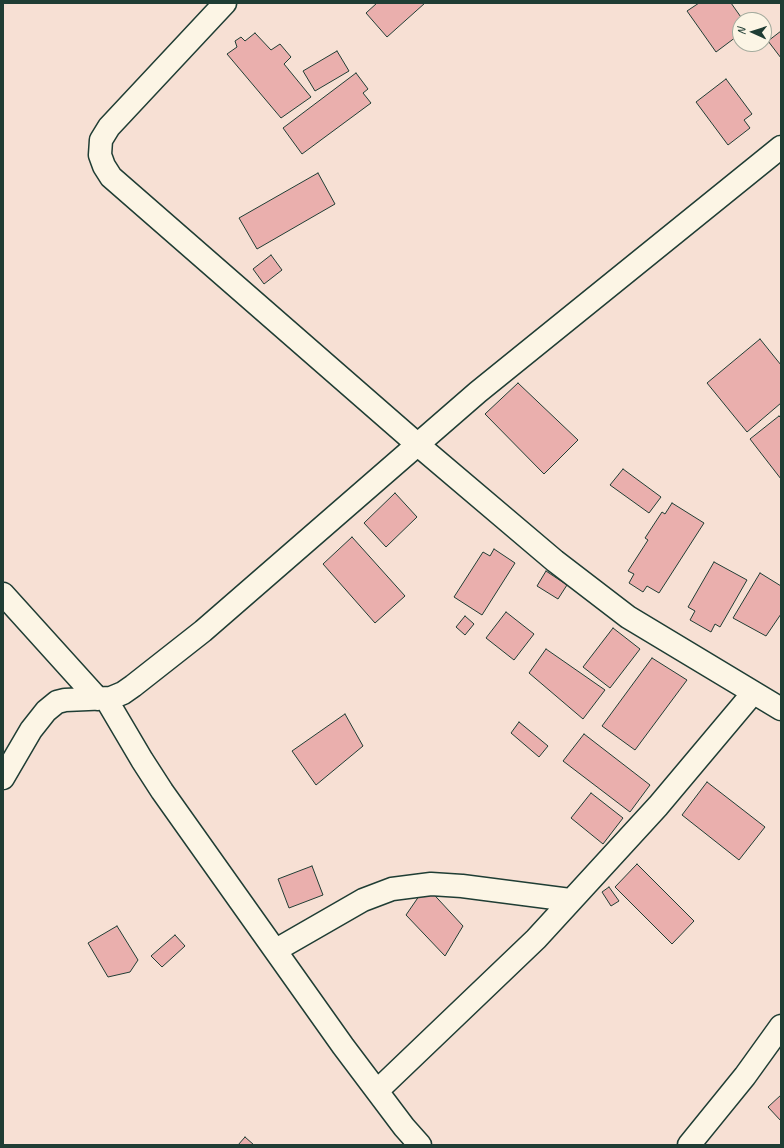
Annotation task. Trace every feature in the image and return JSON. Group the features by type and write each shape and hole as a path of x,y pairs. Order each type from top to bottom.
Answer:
{"street":[{"path":"225,3 109,126 101,140 100,155 104,166 111,177 417,444 555,561 628,617 781,709"},
{"path":"3,778 31,730 46,711 57,702 65,700 102,699 123,693 203,631 478,392 781,147"},
{"path":"3,594 102,699 158,785 343,1046 404,1127 420,1145"},
{"path":"377,1091 536,939 570,900 658,806 754,692"},
{"path":"276,950 363,900 392,889 431,884 462,886 570,900"},
{"path":"689,1145 745,1076 781,1026"}],"building":[{"path":"377,3 425,3 387,37 366,13"},
{"path":"699,3 731,3 737,12 732,12 732,40 716,52 687,11"},
{"path":"781,31 781,58 772,46 772,38"},
{"path":"255,33 271,50 280,44 291,57 284,64 311,97 281,118 227,54 237,47 235,41 241,37 245,41"},
{"path":"337,51 349,71 315,91 303,71"},
{"path":"356,73 368,89 363,93 371,103 302,154 283,128"},
{"path":"726,79 752,114 744,120 750,128 728,145 696,102"},
{"path":"318,173 335,204 257,249 239,218"},
{"path":"271,255 282,270 264,284 253,269"},
{"path":"760,339 781,365 781,403 747,432 707,383"},
{"path":"518,383 578,440 544,474 485,414"},
{"path":"779,416 781,418 781,479 750,439"},
{"path":"623,469 661,497 649,513 610,485"},
{"path":"395,493 417,517 386,547 364,523"},
{"path":"672,503 704,523 659,593 647,586 643,592 629,583 634,574 628,571 648,540 645,538 662,512 665,514"},
{"path":"352,537 405,596 375,623 323,564"},
{"path":"494,549 515,563 482,615 454,597 483,552 490,556"},
{"path":"714,562 747,580 720,627 715,624 711,632 690,620 695,611 688,607"},
{"path":"546,571 567,585 558,599 537,586"},
{"path":"760,573 781,586 781,614 766,636 733,618"},
{"path":"506,612 534,634 514,660 486,638"},
{"path":"465,616 474,624 465,635 456,627"},
{"path":"613,628 640,649 610,688 583,667"},
{"path":"546,649 605,690 583,719 529,673"},
{"path":"652,658 687,680 635,750 602,726"},
{"path":"345,714 363,746 316,785 292,751"},
{"path":"519,722 548,746 539,757 511,733"},
{"path":"584,734 650,785 630,812 563,761"},
{"path":"707,782 765,827 739,860 682,815"},
{"path":"591,793 623,818 603,844 571,818"},
{"path":"637,864 694,921 672,944 615,887"},
{"path":"312,866 323,895 289,908 278,879"},
{"path":"426,886 463,926 445,956 406,915"},
{"path":"609,887 619,901 611,906 602,892"},
{"path":"117,926 138,960 130,972 108,977 88,943"},
{"path":"175,935 185,946 162,967 151,956"},
{"path":"781,1095 781,1121 768,1107"},
{"path":"245,1137 254,1145 238,1145"}]}
